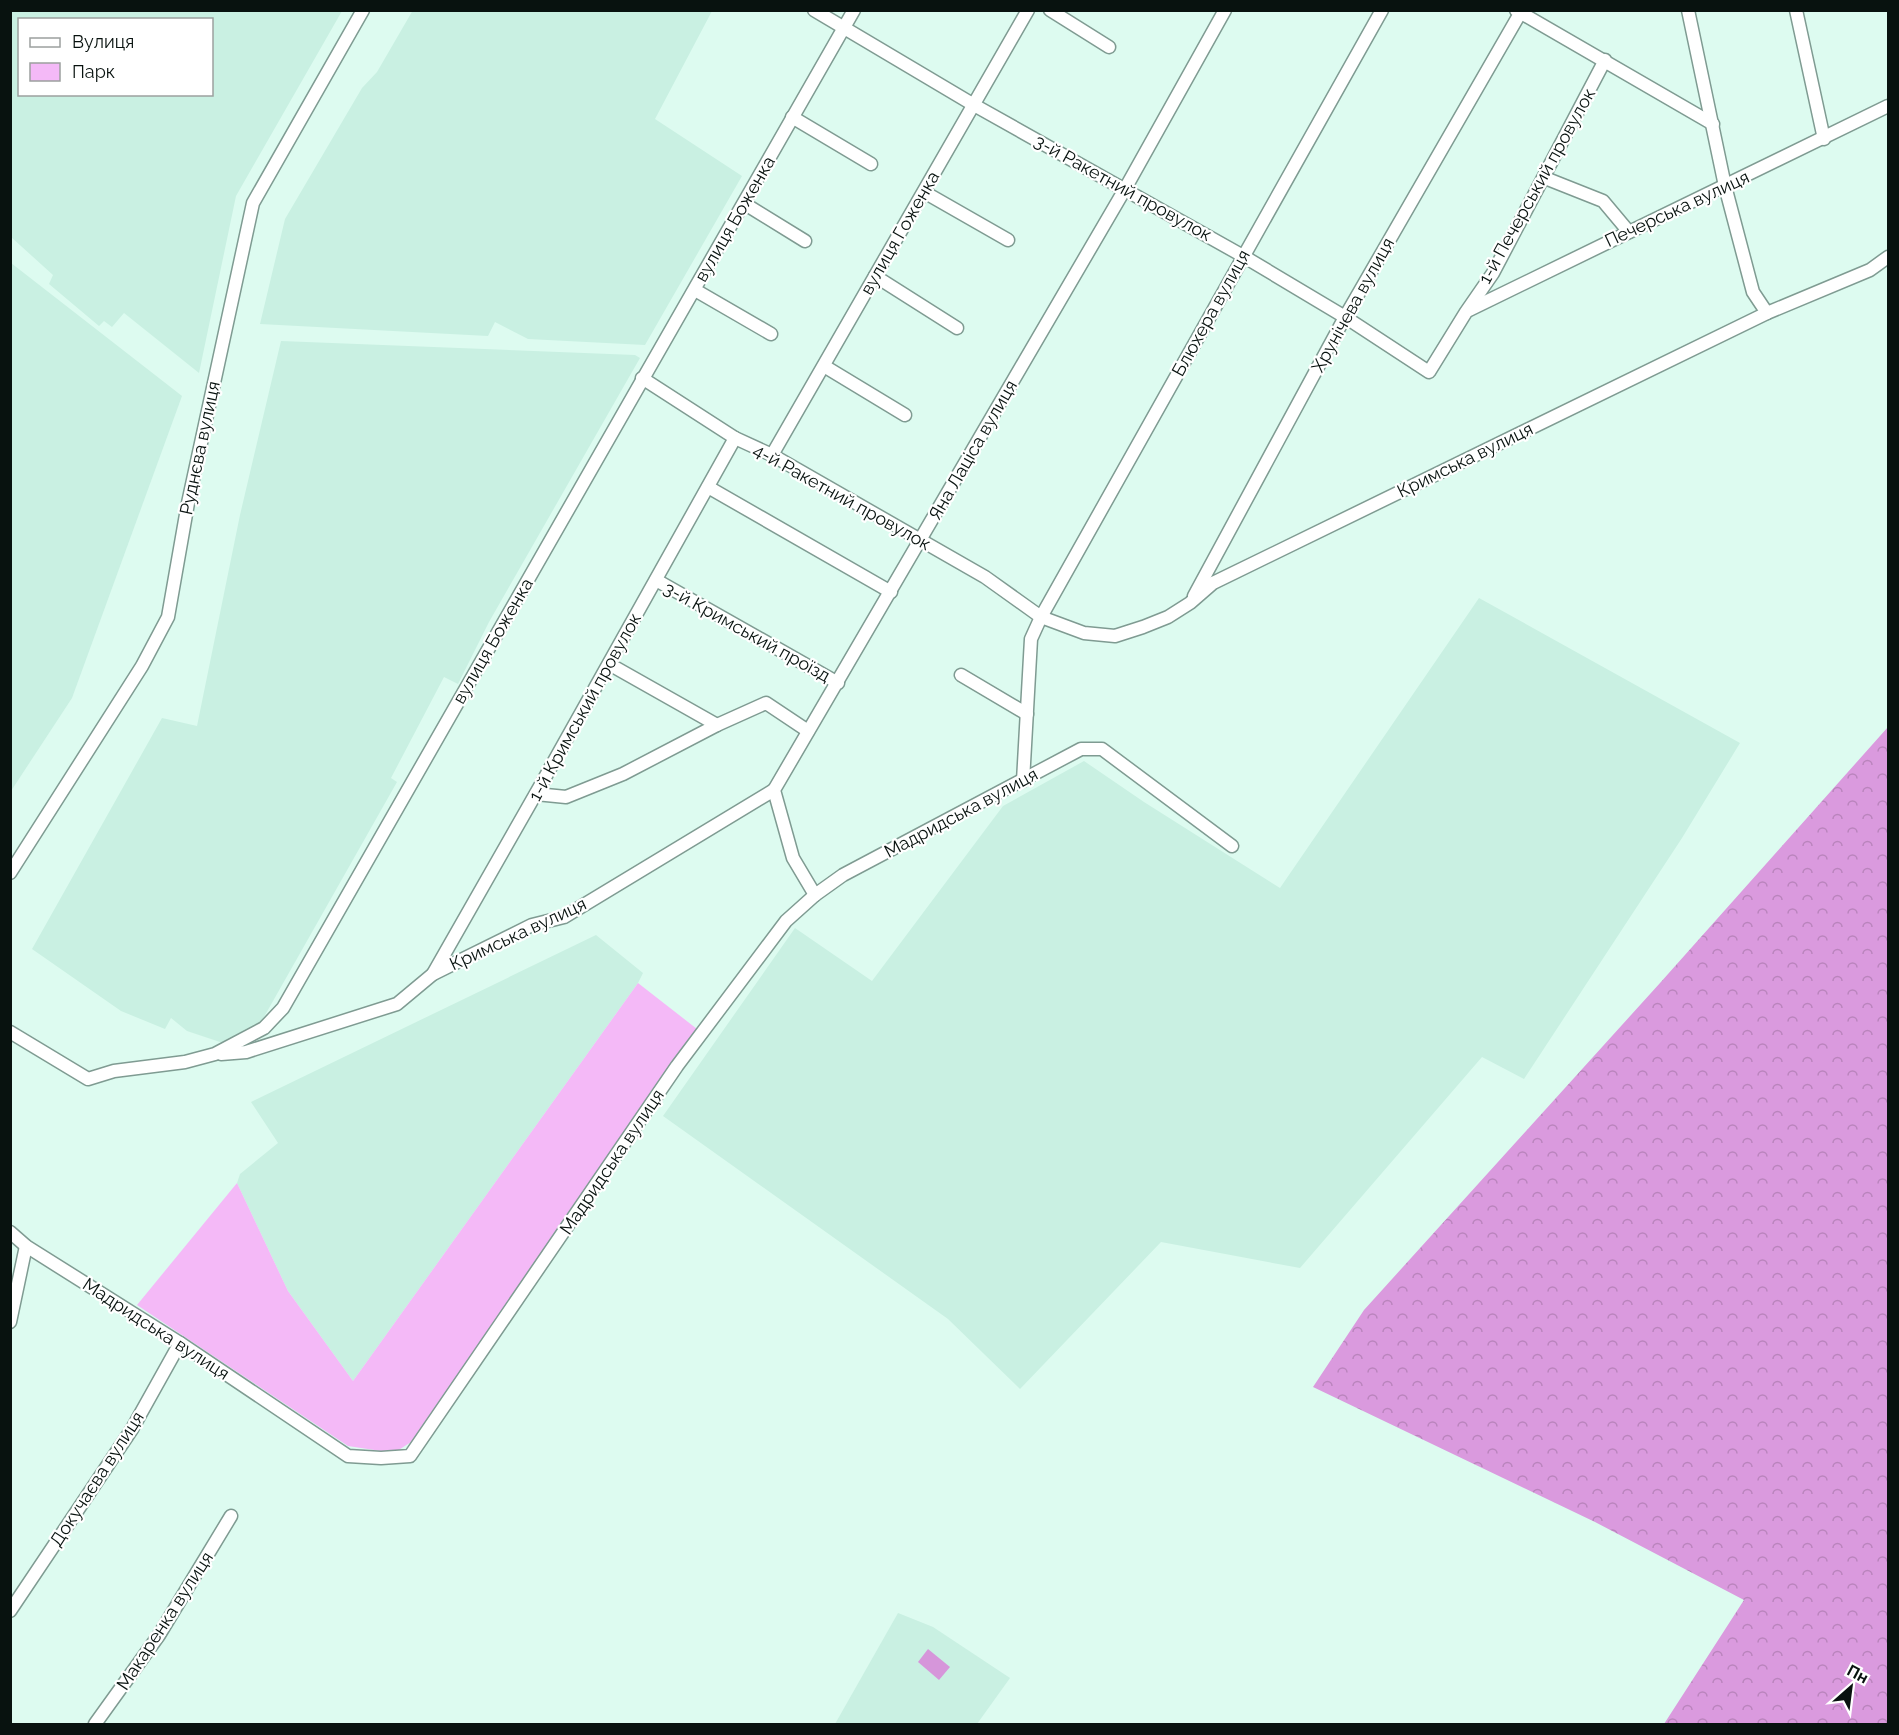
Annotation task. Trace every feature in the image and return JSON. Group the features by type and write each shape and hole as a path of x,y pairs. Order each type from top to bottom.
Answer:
{"street":[{"name":"Руднєва вулиця","path":"10,873 142,666 168,616 188,503 253,203 363,10"},
{"name":"3-й Ракетний провулок","path":"814,10 974,105 1243,256 1345,317 1429,372"},
{"name":"вулиця Боженка","path":"10,1032 88,1079 114,1071 185,1062 215,1054 264,1028 283,1008 854,10"},
{"name":"вулиця Гоженка","path":"772,455 1028,10"},
{"path":"1050,10 1109,47"},
{"name":"Яна Лаціса вулиця","path":"774,790 1125,189 1225,10"},
{"name":"Блюхера вулиця","path":"1023,781 1031,639 1041,616 1382,10"},
{"path":"1688,10 1725,186 1753,292 1767,313"},
{"path":"1796,10 1824,139"},
{"path":"1520,11 1713,124"},
{"name":"Хрунічева вулиця","path":"1190,603 1345,317 1520,11"},
{"name":"1-й Печерський провулок","path":"1429,372 1493,273 1545,178 1605,60"},
{"name":"Печерська вулиця","path":"1466,312 1888,106"},
{"path":"792,117 872,165"},
{"path":"1545,178 1603,201 1629,232"},
{"path":"924,192 1008,240"},
{"path":"745,204 805,241"},
{"name":"Кримська вулиця","path":"1041,616 1084,633 1115,636 1168,616 1190,603 1213,583 1767,313 1870,270 1888,257"},
{"path":"876,276 957,328"},
{"path":"695,290 771,334"},
{"path":"824,366 905,415"},
{"name":"4-й Ракетний провулок","path":"642,378 735,438 772,455 985,577 1041,616"},
{"name":"1-й Кримський провулок","path":"433,974 735,438"},
{"path":"708,487 891,592"},
{"name":"3-й Кримський проїзд","path":"656,580 838,683"},
{"path":"609,664 717,725"},
{"path":"961,675 1027,714"},
{"path":"536,794 566,797 623,774 717,725 766,703 808,731"},
{"name":"Мадридська вулиця","path":"10,1232 26,1246 180,1343 348,1456 381,1458 410,1456 678,1066 786,921 815,895 843,875 1080,749 1102,749 1232,846"},
{"path":"774,790 793,858 815,895"},
{"name":"Кримська вулиця","path":"215,1054 246,1052 397,1004 433,974 532,925 564,917 774,790"},
{"path":"10,1322 26,1246"},
{"name":"Докучаєва вулиця","path":"10,1611 132,1429 180,1343"},
{"name":"Макаренка вулиця","path":"95,1725 159,1635 231,1516"}],"shaded area":[{"path":"11,10 342,11 236,196 199,373 124,313 112,327 104,321 99,326 49,284 53,275 11,237"},
{"path":"413,10 712,11 655,119 742,176 645,345 528,339 495,322 488,336 260,324 285,219 362,88 377,72"},
{"path":"11,263 182,396 72,698 11,791"},
{"path":"281,341 635,355 640,358 489,622 458,684 444,677 391,778 397,782 260,1024 223,1043 187,1031 171,1018 165,1029 121,1011 32,949 162,718 197,726 240,515"},
{"path":"1479,598 1740,743 1682,838 1524,1079 1482,1057 1300,1268 1161,1242 1020,1389 948,1319 663,1116 795,928 872,981 1003,806 1084,761 1280,888"},
{"path":"596,935 643,973 638,983 353,1381 288,1291 237,1183 240,1174 278,1143 251,1102"},
{"path":"898,1613 933,1627 1010,1678 977,1724 835,1724"},
{"path":"928,1649 950,1667 939,1680 918,1662"}],"green space":[{"path":"1888,727 1888,1724 1664,1724 1744,1600 1595,1522 1313,1387 1364,1310"},
{"path":"638,983 697,1029 411,1442 394,1453 348,1446 137,1305 237,1183 288,1291 353,1381"}]}
